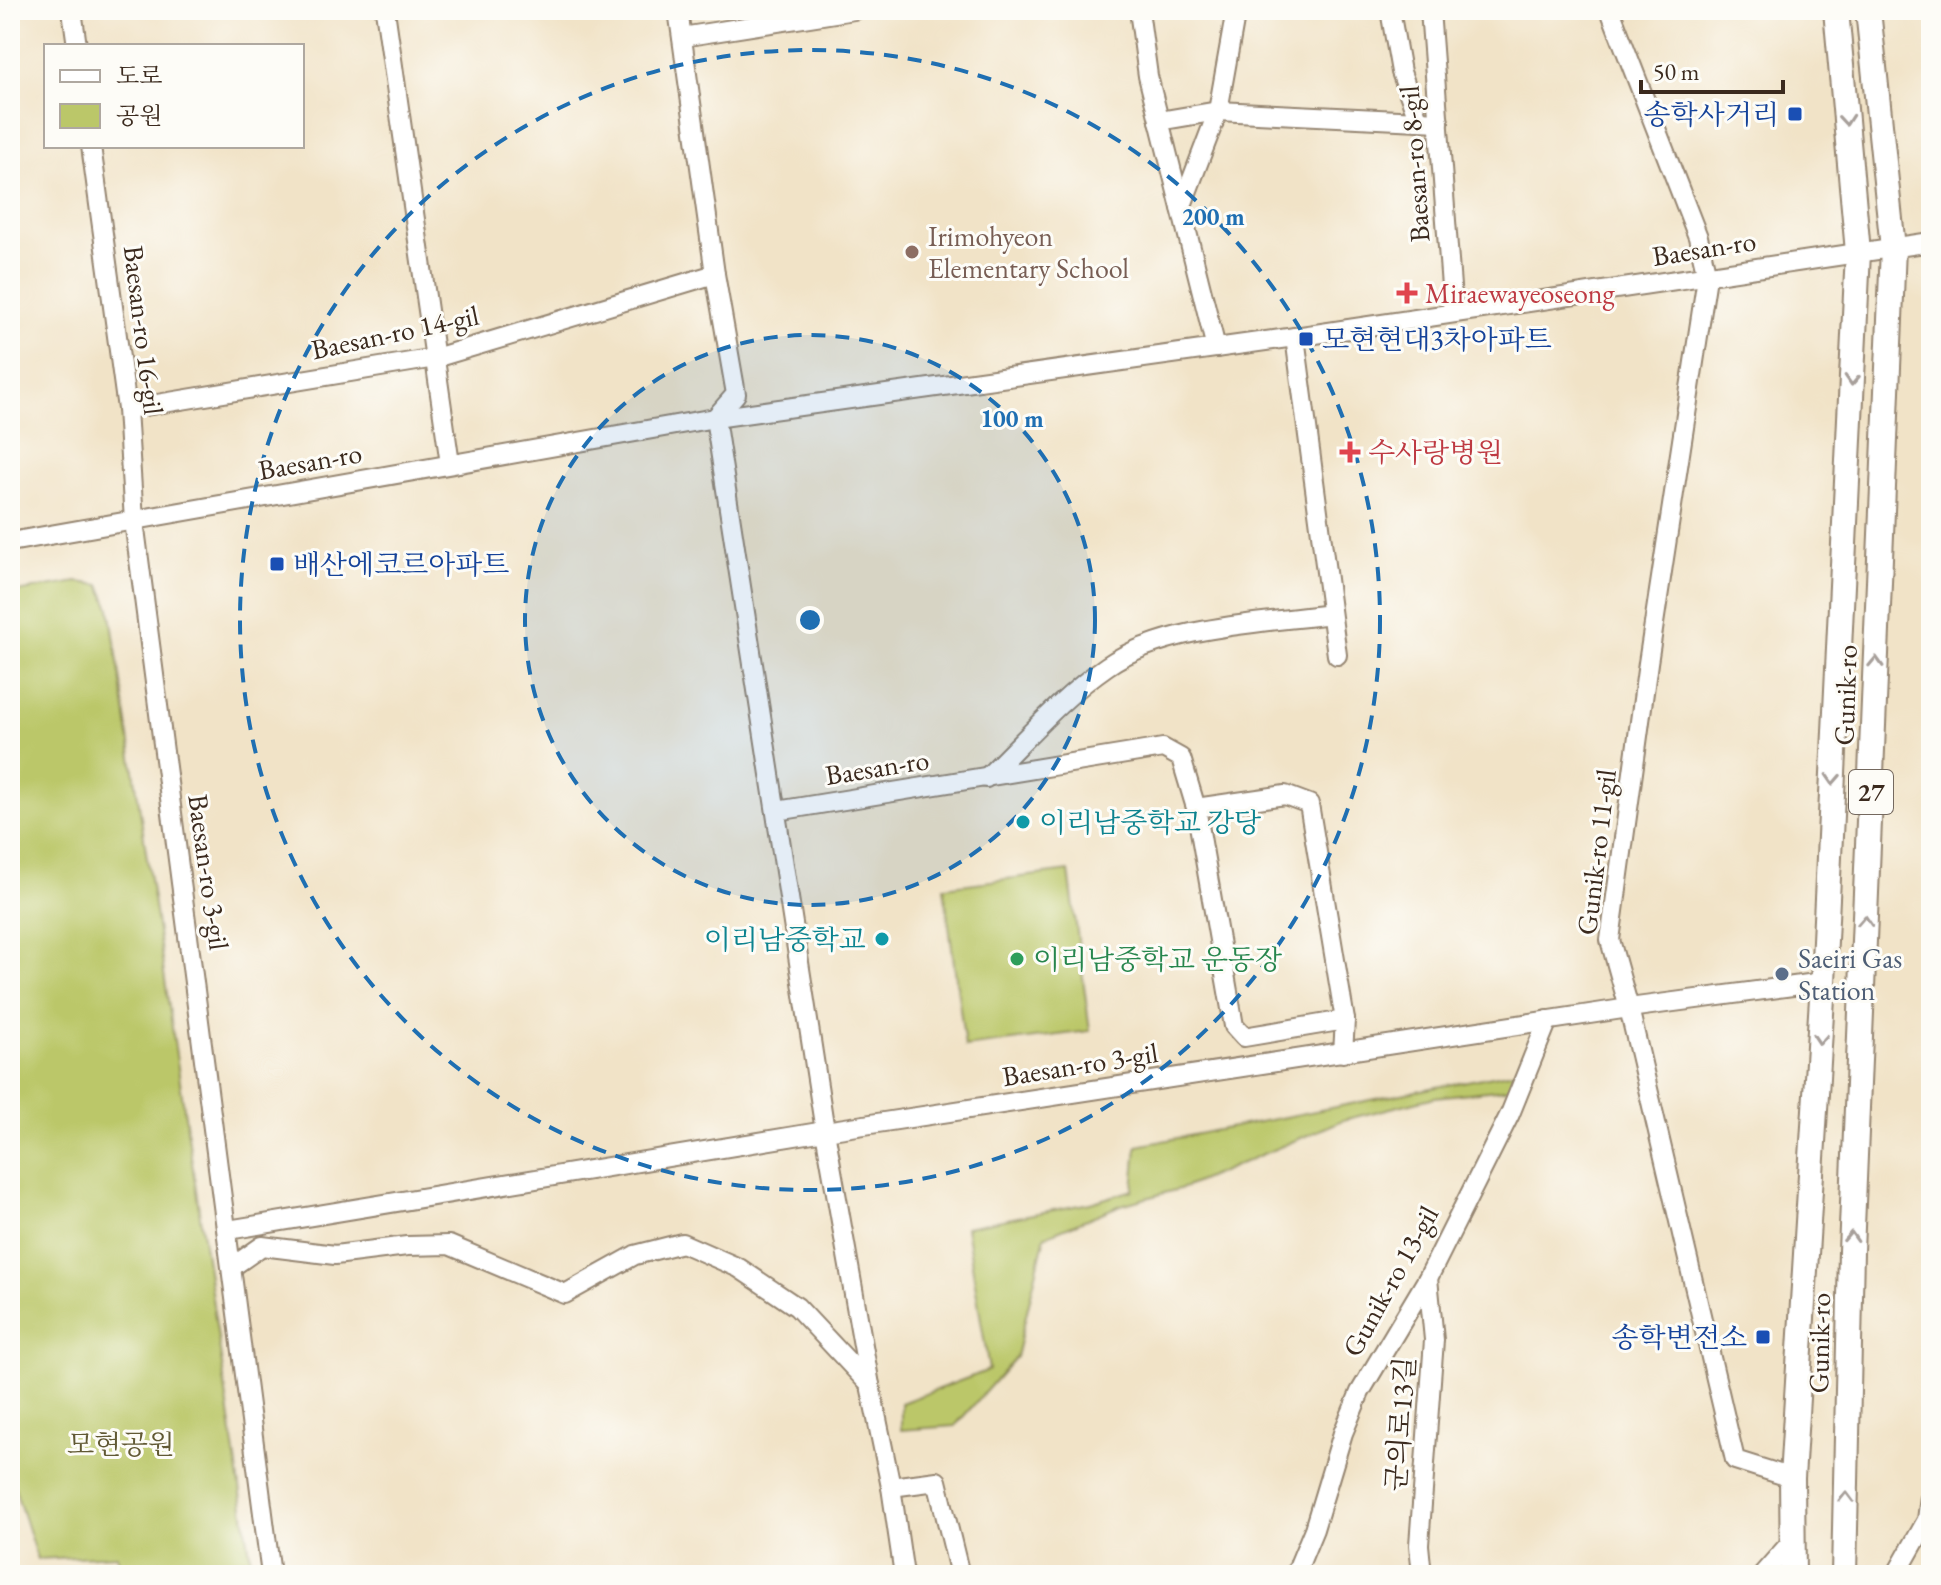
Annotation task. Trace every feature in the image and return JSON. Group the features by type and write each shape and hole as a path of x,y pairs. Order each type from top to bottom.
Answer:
{"main road":[{"name":"Gunik-ro","path":"1844,1575 1851,1251 1893,248 1868,10"},
{"name":"Gunik-ro","path":"1793,1575 1792,1478 1823,982 1858,252 1836,12"}],"street":[{"path":"72,10 77,44"},
{"path":"385,10 450,464"},
{"path":"678,10 715,274 736,394 715,418 825,1131 891,1487 904,1575"},
{"path":"682,37 854,10"},
{"path":"1139,10 1148,76 1216,348"},
{"path":"1181,208 1218,111 1236,10"},
{"path":"1390,10 1401,72 1419,121"},
{"name":"Baesan-ro 8-gil","path":"1430,10 1453,313"},
{"path":"1610,10 1698,237 1707,277"},
{"path":"1159,121 1218,111 1439,122"},
{"name":"Baesan-ro 16-gil","path":"91,148 127,409 134,521"},
{"name":"Baesan-ro","path":"10,542 715,418 1295,337 1931,242"},
{"name":"Baesan-ro 14-gil","path":"127,409 435,358 715,274"},
{"name":"Gunik-ro 11-gil","path":"1707,277 1648,663 1610,940 1629,1008 1735,1460 1792,1478"},
{"path":"1295,337 1337,655"},
{"name":"Baesan-ro 3-gil","path":"134,521 271,1575"},
{"path":"986,778 1074,691 1109,664 1185,635 1331,614"},
{"path":"986,778 1163,748 1181,758 1196,808 1234,1026 1244,1037 1345,1020"},
{"name":"Baesan-ro","path":"777,811 986,778"},
{"path":"1196,808 1285,795 1309,804 1345,1020 1343,1053"},
{"path":"1629,1008 1823,982"},
{"name":"Baesan-ro 3-gil","path":"228,1230 825,1131 1629,1008"},
{"name":"Gunik-ro 13-gil","path":"1295,1575 1314,1529 1343,1433 1360,1392 1428,1278 1510,1114 1548,1020"},
{"path":"232,1267 262,1246 335,1255 407,1246 449,1245 565,1294 635,1255 682,1243 739,1268 797,1307 870,1385"},
{"name":"군의로13길","path":"1422,1575 1419,1545 1434,1340 1428,1278"},
{"path":"891,1487 937,1481 960,1575"},
{"path":"1896,1575 1927,1520 1931,1489"},
{"path":"1762,1575 1793,1540"}],"green space":[{"name":"모현공원","path":"77,582 100,585 110,608 253,1575 121,1575 117,1555 37,1559 10,1473 10,593"},
{"name":"이리남중학교 운동장","path":"1069,871 1090,1031 965,1047 944,887"},
{"path":"1523,1070 1522,1087 1435,1097 1343,1120 1186,1187 1121,1205 1045,1236 1016,1357 955,1426 901,1430 901,1403 989,1370 966,1227 1090,1203 1133,1190 1137,1146"}],"place":[{"name":"송학사거리","path":"1795,114"},
{"name":"Irimohyeon Elementary School","path":"912,252"},
{"name":"Miraewayeoseong","path":"1407,293"},
{"name":"모현현대3차아파트","path":"1306,339"},
{"name":"수사랑병원","path":"1350,452"},
{"name":"배산에코르아파트","path":"277,564"},
{"name":"이리남중학교 강당","path":"1023,822"},
{"name":"이리남중학교","path":"882,939"},
{"name":"이리남중학교 운동장","path":"1017,959"},
{"name":"Saeiri Gas Station","path":"1782,974"},
{"name":"송학변전소","path":"1763,1337"}]}
